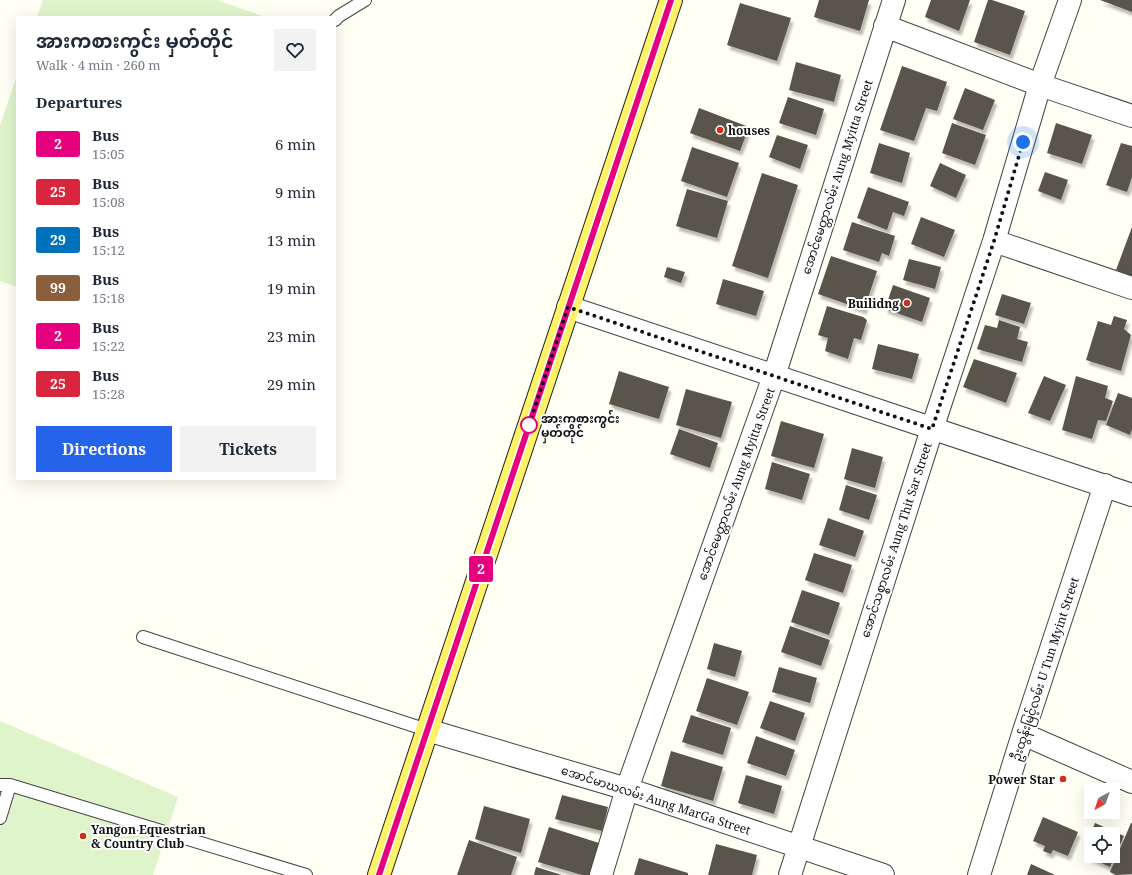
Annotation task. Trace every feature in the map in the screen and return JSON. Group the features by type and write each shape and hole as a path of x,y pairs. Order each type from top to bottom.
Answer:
{"main road":[{"path":"379,875 671,0"}],"street":[{"name":"အောင်မေတ္တာလမ်း Aung Myitta Street","path":"601,875 627,789 774,376 894,0"},
{"name":"အောင်သစ္စာလမ်း Aung Thit Sar Street","path":"790,875 932,429 994,241 1040,85 1070,0"},
{"path":"885,26 1040,85 1132,116"},
{"path":"994,241 1132,288"},
{"path":"568,307 1132,495"},
{"name":"ဦးထွန်းမြင့်လမ်း U Tun Myint Street","path":"979,875 1023,734 1105,485"},
{"name":"အောင်မာဃလမ်း Aung MarGa Street","path":"427,730 627,789 883,875"},
{"path":"1023,734 1132,782"}],"lane":[{"path":"336,19 365,0"},
{"path":"142,637 427,730"},
{"path":"0,818 5,785 306,875"}],"green space":[{"path":"43,0 217,0 262,16 37,16"},
{"path":"16,79 16,287 0,281 0,125"},
{"name":"Yangon Equestrian & Country Club","path":"0,721 178,797 153,875 0,875"}],"building":[{"path":"819,0 869,0 860,31 814,17"},
{"path":"931,0 970,0 959,31 925,17"},
{"path":"988,0 1025,11 1010,55 974,42"},
{"path":"1100,0 1132,0 1132,12"},
{"path":"740,3 791,18 777,61 727,45"},
{"path":"796,62 841,75 834,102 789,90"},
{"path":"902,66 947,82 937,111 926,108 914,141 880,130"},
{"path":"965,88 995,100 983,130 953,119"},
{"path":"788,97 824,109 816,135 779,123"},
{"name":"houses","path":"699,108 749,127 740,151 690,133"},
{"path":"952,123 986,135 975,165 942,153"},
{"path":"1056,123 1092,135 1082,164 1047,153"},
{"path":"777,135 808,145 800,169 769,157"},
{"path":"879,143 910,153 902,183 870,173"},
{"path":"1121,143 1132,146 1132,177 1127,192 1106,185"},
{"path":"692,147 739,163 727,197 681,181"},
{"path":"940,163 966,175 956,198 930,186"},
{"path":"1045,172 1068,180 1061,200 1038,191"},
{"path":"762,173 798,185 768,278 732,266"},
{"path":"868,187 909,202 904,216 893,212 887,230 857,218"},
{"path":"687,189 728,201 717,238 676,226"},
{"path":"921,217 955,230 944,257 911,244"},
{"path":"852,222 895,236 889,256 882,253 879,262 843,250"},
{"path":"1132,227 1132,276 1116,270"},
{"path":"831,256 877,271 864,310 818,294"},
{"path":"909,259 941,267 935,289 903,280"},
{"path":"667,267 685,272 681,283 664,277"},
{"path":"723,279 764,291 756,316 716,304"},
{"name":"Builidng","path":"893,285 930,298 922,322 885,309"},
{"path":"1002,294 1031,303 1024,324 995,315"},
{"path":"827,306 863,317 867,320 861,340 854,338 848,359 825,351 828,338 818,335"},
{"path":"1114,316 1127,320 1124,329 1131,335 1121,371 1086,360 1098,321 1111,325"},
{"path":"999,320 1020,327 1017,339 1028,342 1022,362 977,349 985,325 997,328"},
{"path":"878,344 919,354 912,379 872,369"},
{"path":"974,359 1017,373 1006,403 963,387"},
{"path":"619,371 669,387 659,419 609,404"},
{"path":"1044,376 1066,385 1050,421 1028,413"},
{"path":"1076,376 1108,386 1105,398 1113,401 1106,421 1098,420 1092,439 1062,430"},
{"path":"686,389 732,402 721,438 676,425"},
{"path":"1118,393 1132,398 1132,429 1130,435 1106,425"},
{"path":"781,421 824,434 814,468 771,456"},
{"path":"679,429 718,443 710,468 670,454"},
{"path":"852,448 883,457 875,488 844,479"},
{"path":"772,462 810,474 802,500 765,489"},
{"path":"846,485 877,495 869,520 839,510"},
{"path":"828,518 864,531 855,557 819,545"},
{"path":"814,553 852,565 843,593 805,580"},
{"path":"802,590 840,603 829,635 791,622"},
{"path":"790,626 830,640 821,666 781,652"},
{"path":"714,643 742,651 735,677 707,669"},
{"path":"779,667 817,678 810,703 772,692"},
{"path":"707,678 749,692 737,725 696,711"},
{"path":"770,701 805,713 795,741 760,728"},
{"path":"691,715 731,728 723,755 682,742"},
{"path":"756,736 795,750 786,776 747,763"},
{"path":"671,751 723,767 713,801 661,786"},
{"path":"746,775 782,786 774,814 738,803"},
{"path":"562,795 608,807 602,831 555,819"},
{"path":"484,806 530,819 521,853 475,839"},
{"path":"1043,817 1078,832 1068,856 1053,850 1051,854 1043,851 1045,846 1033,841"},
{"path":"1095,823 1104,827 1093,827"},
{"path":"1132,823 1132,874 1116,875 1110,872 1114,863 1120,863 1120,849"},
{"path":"549,827 599,843 589,875 582,875 538,862"},
{"path":"1120,834 1124,836 1120,845"},
{"path":"469,840 517,857 511,875 457,875"},
{"path":"716,844 757,855 752,875 708,875"},
{"path":"639,858 688,873 688,875 634,875"},
{"path":"1101,863 1112,863 1110,867"},
{"path":"1031,864 1055,875 1027,875"},
{"path":"536,867 562,875 534,875"}],"bus line":[{"name":"2","path":"379,875 671,0"}],"place":[{"name":"houses","path":"720,130"},
{"name":"Builidng","path":"907,303"},
{"name":"အားကစားကွင်း မှတ်တိုင်","path":"529,425"},
{"name":"Power Star","path":"1063,779"},
{"name":"Yangon Equestrian & Country Club","path":"83,836"}],"route":[{"path":"529,425 528,428 568,307 932,429 994,241 1023,142"}]}
